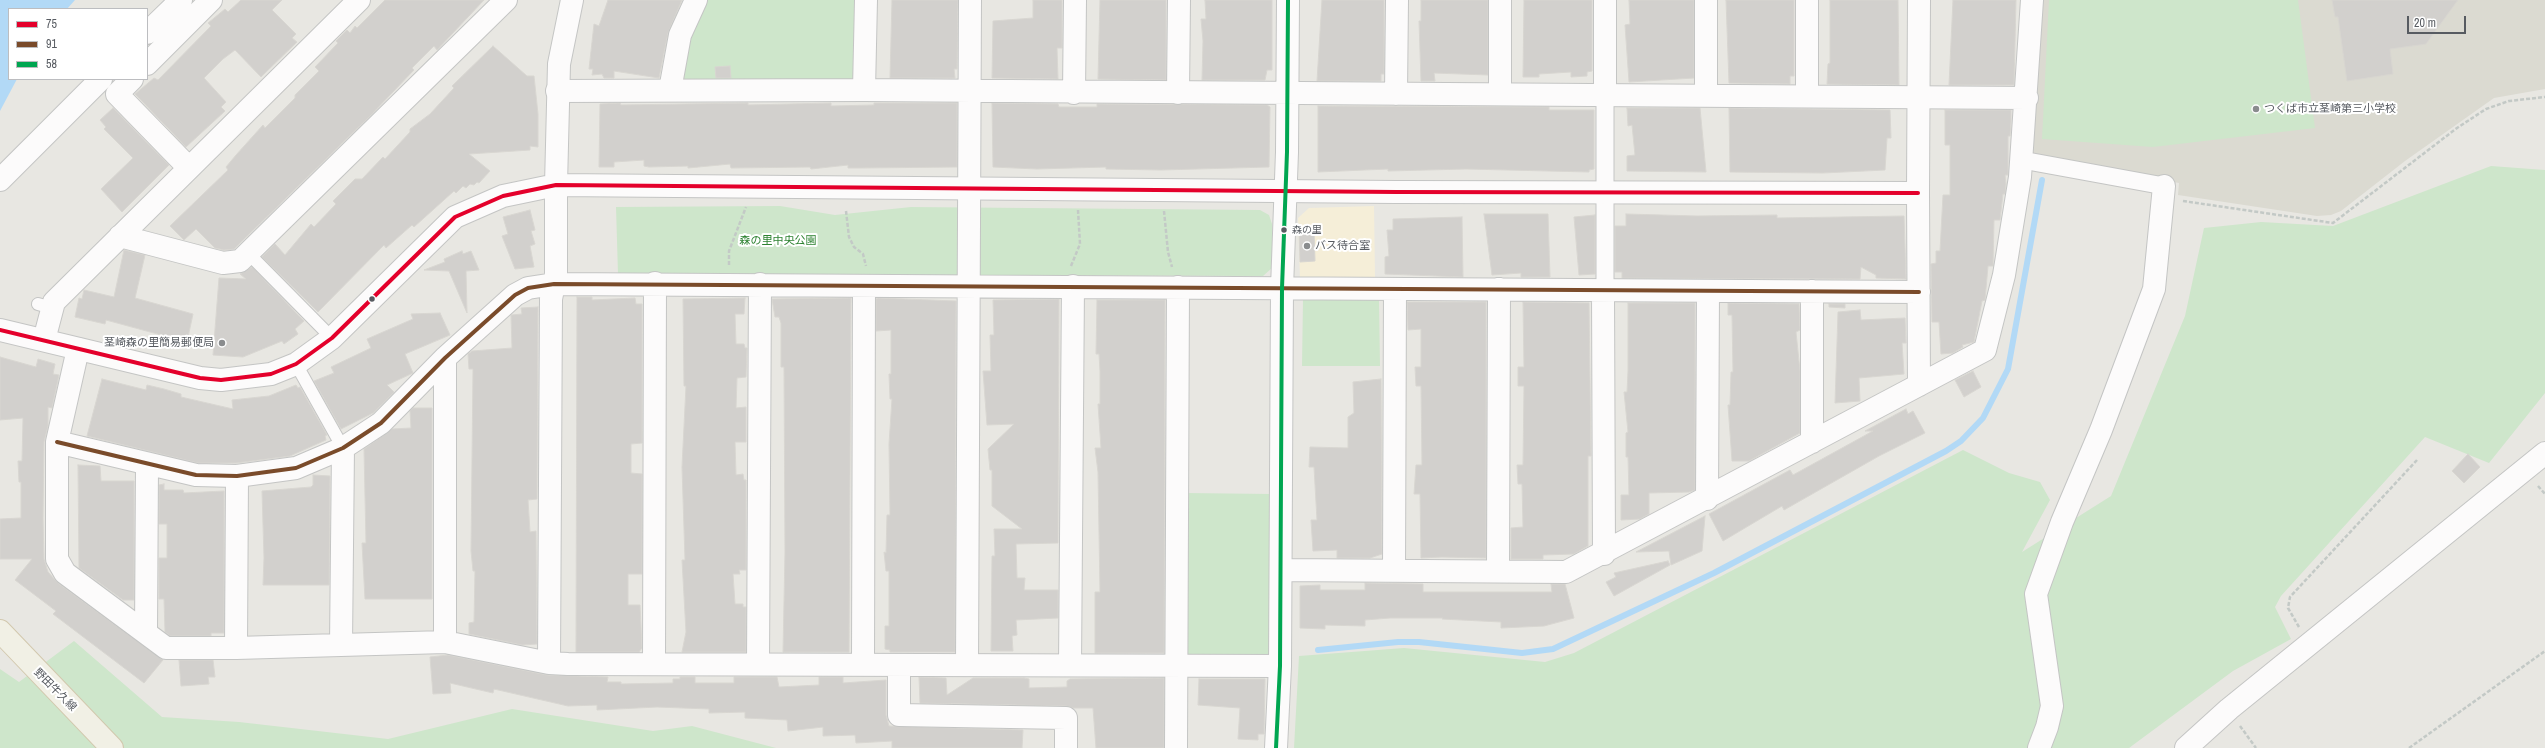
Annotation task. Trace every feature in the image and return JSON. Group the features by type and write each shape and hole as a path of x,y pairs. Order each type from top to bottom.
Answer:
{"main road":[{"name":"野田牛久線","path":"0,632 112,748"}],"street":[{"path":"148,32 181,0"},
{"path":"148,63 211,0"},
{"path":"44,340 45,306 54,302 116,232 189,168 359,0"},
{"path":"116,232 223,263 240,261 249,254 506,0"},
{"path":"670,90 680,35 696,0"},
{"path":"864,90 866,0"},
{"path":"967,665 970,0"},
{"path":"1074,0 1074,93"},
{"path":"1178,94 1179,0"},
{"path":"1276,748 1280,666 1282,288 1288,94 1288,0"},
{"path":"1396,0 1396,94"},
{"path":"1500,0 1500,94"},
{"path":"1604,554 1605,0"},
{"path":"1706,0 1706,96"},
{"path":"1807,0 1807,96"},
{"path":"1918,0 1919,385"},
{"path":"1281,570 1566,572 1604,554 1985,350 2004,274 2022,160 2032,0"},
{"path":"549,663 551,299 556,274 557,91 561,51 570,1"},
{"path":"0,180 100,80"},
{"path":"131,80 117,94 189,168"},
{"path":"557,91 864,90 1178,94 1500,94 2027,98"},
{"path":"2022,160 2163,192 2154,289 2101,430 2062,522 2036,594 2052,706 2047,727 2038,748"},
{"path":"0,330 200,378 221,380 271,374 296,364 332,338 455,217 503,196 556,185 1918,193"},
{"path":"57,442 147,465 196,475 237,476 296,468 343,448 381,423 445,358 515,295 528,288 554,284 655,283 862,286 969,285 1919,292"},
{"path":"654,664 655,283"},
{"path":"758,664 760,284"},
{"path":"862,286 863,664"},
{"path":"1070,665 1073,286"},
{"path":"1175,287 1176,748"},
{"path":"1394,570 1395,289"},
{"path":"1498,571 1499,289"},
{"path":"1707,499 1708,291"},
{"path":"1812,291 1812,442"},
{"path":"78,349 57,442 57,559 65,573 166,648 236,648 445,642 549,663 1280,666"},
{"path":"445,358 445,642"},
{"path":"342,645 343,448"},
{"path":"2186,748 2228,709 2545,453"},
{"path":"146,633 147,465"},
{"path":"236,648 237,476"},
{"path":"899,665 899,715 1066,718 1066,748"}],"lane":[{"path":"249,254 332,338"},
{"path":"296,364 343,448"}],"path":[{"path":"2163,192 2333,223 2457,128 2486,109 2509,101 2545,97"},
{"path":"731,284 729,251 748,202"},
{"path":"1073,286 1071,268 1080,244 1077,204"},
{"path":"1166,204 1163,214 1168,252 1172,262 1175,287"},
{"path":"846,211 849,238 865,260 866,268 862,286"},
{"path":"2310,643 2288,608 2290,597 2417,460"},
{"path":"2409,748 2545,651"},
{"path":"2228,709 2256,748"}],"shaded area":[{"name":"つくば市立茎崎第三小学校","path":"2039,0 2545,0 2545,89 2494,98 2405,161 2341,211 2331,215 2317,216 2178,195 2179,183 2031,155"},
{"path":"1374,206 1375,278 1300,278 1298,218 1309,208"}],"green space":[{"path":"707,0 856,0 855,76 850,80 688,82 680,75 687,42"},
{"path":"2049,0 2298,0 2315,128 2153,147 2042,139"},
{"path":"2491,166 2545,170 2545,393 2489,463 2425,437 2281,596 2275,607 2291,639 2233,671 2129,748 1294,748 1299,656 1404,648 1545,662 1574,653 1963,450 2009,473 2040,482 2050,500 2022,552 2111,496 2185,316 2204,228 2261,222 2333,226"},
{"name":"森の里中央公園","path":"780,206 835,215 911,207 1260,210 1269,215 1272,224 1272,268 1263,276 618,274 616,207"},
{"path":"1303,299 1379,299 1380,366 1302,366"},
{"path":"1184,493 1272,494 1271,652 1265,658 1190,657 1184,652"},
{"path":"74,641 162,717 239,722 388,739 512,709 653,731 692,726 776,748 0,748 0,669 19,682"}],"water":[{"path":"0,0 75,0 68,8 8,8 8,80 16,80 0,111"}],"building":[{"path":"241,0 282,0 272,10 296,34 292,38 297,42 261,77 235,50 223,59 204,78 226,102 221,107 225,111 186,147 135,94 154,78 158,80 211,26 208,23 225,9 228,12"},
{"path":"385,0 484,0 437,50 434,46 412,68 414,70 371,115 234,249 224,250 215,248 196,229 184,240 170,226 228,170 226,167 263,125 265,128 295,98 295,95 319,71 315,67 338,43 336,41 347,30 350,33 355,26 357,28"},
{"path":"608,0 682,0 668,33 659,78 614,71 614,78 604,78 602,74 592,75 593,69 589,69 594,24 599,26"},
{"path":"892,0 958,0 957,69 954,69 955,78 890,78"},
{"path":"1033,0 1062,0 1062,48 1057,48 1058,79 992,78 993,21 1033,18"},
{"path":"1100,0 1166,0 1166,80 1098,79"},
{"path":"1205,0 1272,0 1272,70 1267,70 1265,80 1202,80 1203,41 1201,19 1206,19"},
{"path":"1322,0 1384,0 1384,74 1381,74 1381,81 1317,81"},
{"path":"1421,0 1488,0 1488,75 1434,73 1435,81 1421,81 1419,21 1421,21"},
{"path":"1524,0 1592,0 1592,71 1587,72 1587,76 1571,77 1571,72 1539,74 1539,77 1523,77"},
{"path":"1629,0 1694,0 1694,78 1629,82 1625,25 1630,24"},
{"path":"1726,0 1794,0 1794,76 1790,76 1790,84 1729,83"},
{"path":"1830,0 1898,0 1899,85 1827,84 1828,64 1830,63"},
{"path":"1953,0 2016,0 2014,85 1949,85"},
{"path":"2332,0 2458,0 2426,44 2390,49 2393,74 2347,81 2338,17 2335,17"},
{"path":"493,46 527,76 534,76 538,114 538,147 530,146 530,150 469,154 490,171 479,183 477,182 474,185 470,184 466,188 463,186 456,193 454,191 414,227 412,225 386,248 384,245 318,312 262,257 275,244 285,255 311,224 314,227 336,204 333,201 355,179 362,179 383,157 385,159 410,132 410,129 430,114 454,88 452,86"},
{"path":"730,66 731,78 716,78 715,67"},
{"path":"620,103 621,105 748,103 748,105 831,103 831,106 874,105 874,103 957,103 957,167 848,168 848,165 811,169 810,167 731,168 730,164 688,168 688,166 649,167 644,166 644,160 614,162 614,167 599,167 600,104"},
{"path":"992,103 1058,104 1059,107 1097,107 1097,104 1267,105 1270,107 1269,167 1161,170 1106,169 1106,167 1037,169 993,167"},
{"path":"1318,106 1549,107 1549,110 1594,110 1594,169 1589,170 1589,172 1466,169 1388,171 1388,169 1318,172"},
{"path":"113,108 169,165 122,212 101,189 133,158 104,129 106,127 100,120"},
{"path":"1627,108 1700,108 1706,172 1627,171 1627,156 1635,155 1632,125 1628,126"},
{"path":"1729,108 1890,110 1891,138 1887,138 1885,170 1823,173 1730,172"},
{"path":"1945,110 2011,110 2011,121 2010,136 2008,136 2008,175 2005,175 2005,194 2003,194 2000,220 1994,220 1993,266 1988,266 1985,300 1982,301 1974,342 1962,345 1963,347 1953,353 1941,354 1939,322 1932,322 1931,264 1936,263 1936,251 1940,251 1943,195 1950,195 1950,145 1945,145"},
{"path":"530,210 535,230 531,231 535,244 530,246 534,267 515,269 502,236 508,234 503,217"},
{"path":"1484,214 1548,214 1550,277 1521,277 1521,273 1492,275"},
{"path":"1626,214 1697,216 1777,215 1777,218 1904,216 1906,279 1876,278 1876,275 1861,267 1860,279 1622,278 1622,272 1615,272 1615,226 1626,226"},
{"path":"1595,215 1595,274 1579,275 1574,217"},
{"path":"1462,217 1463,277 1385,274 1385,257 1389,256 1387,230 1393,230 1393,219"},
{"name":"バス待合室","path":"1314,230 1315,261 1300,262 1299,231"},
{"path":"124,250 145,255 135,298 193,314 187,342 106,320 105,324 75,317 79,298 82,299 84,290 114,297"},
{"path":"462,251 463,254 471,251 479,270 466,271 467,313 449,271 424,270 445,262 444,259"},
{"path":"252,267 304,321 295,329 298,334 284,344 282,341 243,357 213,355 219,278 246,279 240,274"},
{"path":"577,297 592,297 592,300 635,298 636,304 642,304 642,443 631,444 631,473 642,474 642,574 628,574 628,605 640,605 642,648 639,652 576,652"},
{"path":"745,298 744,314 735,314 736,344 744,344 745,348 747,348 746,377 737,378 736,408 746,407 746,442 735,442 736,475 743,474 744,480 746,480 746,570 739,570 740,574 733,574 735,604 743,604 743,607 746,607 746,652 682,652 686,632 682,560 685,560 682,467 686,386 684,386 683,299"},
{"path":"851,298 849,652 783,652 785,552 784,367 781,367 781,323 779,317 775,317 772,299"},
{"path":"876,299 956,301 955,652 890,652 890,650 885,649 885,626 889,626 889,571 886,571 884,552 886,553 887,515 890,515 889,444 892,399 890,399 889,374 891,374 891,330 876,331"},
{"path":"1059,299 1058,543 1016,544 1017,578 1025,578 1024,590 1058,590 1058,618 1016,620 1017,635 1012,636 1013,651 991,651 992,556 995,556 994,529 1022,529 992,506 992,470 990,470 988,449 1014,424 987,425 983,371 991,371 990,335 994,335 993,300"},
{"path":"1097,300 1165,300 1164,653 1095,653 1095,592 1100,592 1098,472 1095,448 1101,448 1098,404 1100,404 1100,371 1099,354 1096,354"},
{"path":"1407,302 1486,302 1486,558 1421,558 1420,494 1414,494 1416,465 1422,465 1421,386 1416,386 1415,367 1421,367 1421,329 1408,330"},
{"path":"1523,302 1589,303 1591,456 1588,456 1588,546 1574,554 1543,555 1543,559 1511,559 1511,528 1523,527 1522,484 1518,484 1517,465 1523,465 1524,386 1518,386 1518,367 1524,367"},
{"path":"1628,303 1695,303 1695,490 1689,492 1649,493 1649,514 1640,519 1621,520 1621,495 1629,495 1628,457 1626,457 1626,433 1628,432 1624,392 1627,392 1628,371"},
{"path":"1728,303 1799,304 1800,330 1796,332 1800,371 1800,433 1749,461 1732,461 1728,405 1730,405 1731,372 1733,372 1732,315 1728,315"},
{"path":"1829,304 1845,304 1845,308 1829,307"},
{"path":"538,307 537,499 528,500 530,532 536,531 537,644 522,645 469,634 469,623 474,622 475,571 473,571 471,551 473,369 469,369 468,354 472,351 512,348 511,315 522,314 521,308"},
{"path":"1860,310 1861,320 1905,318 1906,343 1902,343 1904,374 1859,378 1860,401 1835,403 1838,312"},
{"path":"440,313 450,335 405,354 413,373 387,385 394,392 373,413 341,429 314,381 334,373 331,367 371,348 367,339 413,319 411,314"},
{"path":"0,357 36,367 38,359 55,364 53,374 59,375 52,408 48,407 48,426 44,442 44,559 48,572 58,583 163,660 144,683 53,614 56,611 15,580 32,559 0,559 0,519 21,518 21,482 19,482 18,461 22,461 23,418 0,420"},
{"path":"1973,371 1981,387 1964,397 1955,380"},
{"path":"102,379 146,390 147,385 181,394 181,397 233,409 232,400 269,396 296,385 298,388 300,387 327,435 325,436 326,440 290,456 236,463 198,463 87,436"},
{"path":"1381,379 1382,554 1370,558 1337,558 1337,550 1313,551 1311,520 1317,520 1314,467 1309,467 1310,447 1348,448 1348,417 1354,413 1353,382"},
{"path":"413,408 432,408 432,599 365,599 362,543 366,543 364,449 392,429 411,428 410,411"},
{"path":"1906,409 1908,414 1913,411 1925,433 1879,456 1784,510 1782,506 1723,541 1709,514 1790,470 1793,475 1873,431 1865,431"},
{"path":"2468,454 2480,467 2464,483 2452,471"},
{"path":"78,465 100,466 101,481 134,481 134,600 123,600 79,568"},
{"path":"313,475 330,476 329,585 263,585 264,558 262,491 311,487 313,485"},
{"path":"164,484 164,490 183,490 184,493 224,491 224,633 211,633 211,636 170,636 165,632 164,599 159,599 159,558 167,558 167,524 159,524 159,485"},
{"path":"1705,516 1702,551 1671,565 1669,551 1636,552"},
{"path":"1668,561 1670,565 1614,596 1606,582 1616,577 1614,573"},
{"path":"1365,583 1423,584 1423,592 1552,592 1551,584 1565,584 1574,618 1544,626 1501,628 1501,622 1442,619 1443,618 1390,618 1365,620 1365,626 1325,625 1325,629 1300,628 1300,586 1320,585 1320,590 1365,590"},
{"path":"448,655 547,675 608,677 607,682 621,682 621,684 673,683 673,679 680,679 680,677 695,677 695,683 734,683 734,677 777,677 779,687 819,685 819,677 843,677 843,683 886,680 886,715 889,726 1023,730 1022,748 892,748 892,741 856,743 855,735 823,736 823,727 788,731 787,720 745,718 745,712 709,713 709,709 657,707 597,710 597,705 568,706 494,689 493,693 450,683 451,693 433,694 430,657"},
{"path":"179,660 213,660 215,677 208,677 209,684 181,686"},
{"path":"919,677 946,678 947,695 973,678 1024,678 1029,679 1029,688 1067,687 1067,681 1070,679 1164,678 1164,748 1096,748 1093,708 1073,708 1066,706 920,703"},
{"path":"1199,679 1265,679 1264,734 1258,734 1258,740 1238,739 1240,708 1198,705"}],"waterway":[{"path":"1318,650 1398,642 1419,642 1522,653 1553,649 1714,573 1946,451 1961,441 1983,418 2008,369 2042,180"}],"transit line":[{"name":"58","path":"1276,748 1280,666 1282,288 1287,152 1288,0"},
{"name":"75","path":"0,330 200,378 221,380 271,374 296,364 332,338 455,217 503,196 556,185 1396,192 1918,193"},
{"name":"91","path":"57,442 196,475 237,476 296,468 343,448 381,423 445,358 515,295 528,288 554,284 1919,292"}],"place":[{"name":"つくば市立茎崎第三小学校","path":"2256,109"},
{"name":"森の里","path":"1284,230"},
{"name":"バス待合室","path":"1307,246"},
{"name":"茎崎森の里簡易郵便局","path":"222,343"}]}
